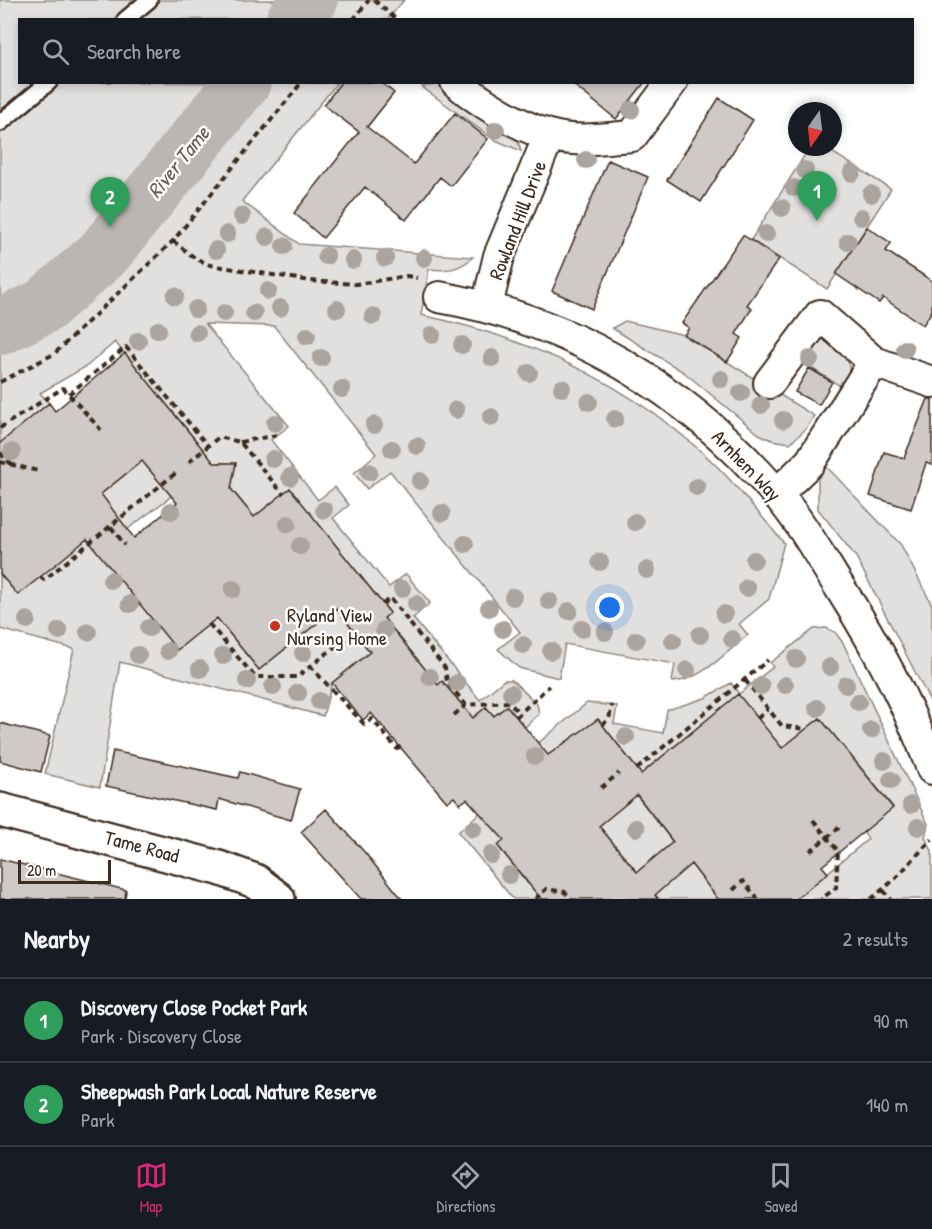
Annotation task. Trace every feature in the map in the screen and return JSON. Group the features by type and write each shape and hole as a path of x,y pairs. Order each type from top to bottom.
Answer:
{"main road":[{"name":"Tame Road","path":"0,810 219,867 255,881 278,899"}],"street":[{"name":"Rowland Hill Drive","path":"459,84 500,112 549,136 595,139 632,136 671,84"},
{"name":"Rowland Hill Drive","path":"487,306 499,256 549,136"},
{"name":"Arnhem Way","path":"439,297 487,306 561,332 615,358 654,383 716,430 777,494 806,534 880,652 919,732 932,769"},
{"path":"770,383 820,315 874,362 932,382"},
{"path":"777,494 810,462 874,362"}],"lane":[{"path":"127,18 148,0"},
{"path":"0,123 47,84"}],"path":[{"path":"355,18 369,0"},
{"path":"374,0 395,18"},
{"path":"0,382 54,354 173,240 300,84"},
{"path":"173,240 195,258 210,265 311,281 356,284 407,276 424,279 439,297"},
{"path":"69,394 126,347 208,446"},
{"path":"0,428 63,388 101,430"},
{"path":"189,462 219,437 240,442 277,435"},
{"path":"240,442 283,494"},
{"path":"0,453 12,465"},
{"path":"0,462 38,471"},
{"path":"40,577 44,580 177,472"},
{"path":"110,527 125,545"},
{"path":"383,604 390,598 445,668 447,682 466,705"},
{"path":"209,624 255,677 297,677 354,632"},
{"path":"238,657 244,652"},
{"path":"637,769 768,660"},
{"path":"310,666 364,724 372,719 397,749 400,746"},
{"path":"744,680 782,726 806,729"},
{"path":"454,715 466,705 508,702 518,715 549,686"},
{"path":"602,725 609,719 612,705"},
{"path":"758,718 768,709"},
{"path":"601,788 619,773"},
{"path":"813,820 838,851 836,888 821,899"},
{"path":"810,851 840,826"},
{"path":"871,899 883,890 932,839"},
{"path":"733,890 743,881 758,899"},
{"path":"535,899 546,889 565,892 571,899"},
{"path":"883,890 891,899"}],"shaded area":[{"path":"0,0 404,0 389,18 18,18 18,84 336,84 242,201 299,244 473,257 463,265 452,269 429,269 421,315 460,324 536,349 572,365 641,405 673,428 715,464 784,543 769,599 739,624 748,635 693,677 672,682 675,664 565,644 559,678 519,668 498,649 520,632 390,471 367,489 354,473 376,454 274,326 205,324 289,426 271,440 318,500 335,487 349,505 333,518 389,587 406,574 430,603 413,618 480,700 504,680 512,680 537,704 539,714 525,727 507,706 494,716 486,707 463,726 461,703 443,682 433,689 425,669 395,632 373,628 390,613 290,489 254,517 227,484 234,470 228,463 219,463 214,468 184,455 198,443 115,342 87,366 40,393 49,403 0,444"},
{"path":"440,84 518,141 521,151 493,139 422,87"},
{"path":"804,156 838,156 891,189 827,289 751,240"},
{"path":"625,321 684,335 814,416 806,429 790,443 772,440 759,434 685,373 612,328"},
{"path":"825,333 842,352 849,364 845,389 803,363"},
{"path":"144,459 186,485 124,532 177,650 216,618 262,606 229,633 259,670 350,597 367,610 349,625 370,652 332,683 323,716 120,662 100,787 45,774 74,649 0,629 0,574 18,595 101,494"},
{"path":"826,466 901,545 932,605 932,705 856,557 818,509 818,478"},
{"path":"826,628 835,632 843,643 928,824 925,837 932,851 932,899 796,899 868,839 863,832 893,807 820,718 780,750 737,761 770,734 738,695 647,769 709,860 598,719 529,769 519,759 587,703 617,706 614,724 663,733 667,710 705,698 731,683 739,694 773,667 770,663 814,629"},
{"path":"595,742 673,842 637,872 599,826 618,810 587,773 498,846 528,884 559,859 553,899 513,899 458,832 485,808"},
{"path":"684,855 718,899 659,899 655,894"}],"building":[{"path":"340,84 383,84 394,93 367,127 414,164 455,113 488,139 451,186 440,177 406,220 365,187 323,238 294,213 359,132 324,105"},
{"path":"572,84 643,84 616,119"},
{"path":"719,98 753,120 701,202 667,180"},
{"path":"608,160 648,177 592,309 552,291"},
{"path":"867,227 891,243 886,251 932,281 932,311 923,325 883,298 879,303 836,274"},
{"path":"743,235 779,259 747,305 752,308 736,334 742,338 727,362 684,335 689,328 682,323"},
{"name":"Ryland View Nursing Home","path":"125,353 214,463 236,463 231,489 254,517 290,488 390,613 384,618 438,685 442,681 473,718 486,707 494,716 507,706 548,755 598,719 641,774 738,694 782,748 820,718 893,808 822,866 828,873 796,899 718,899 691,864 655,895 658,899 541,899 498,846 504,840 467,799 460,804 454,797 447,802 371,713 363,720 332,683 370,652 336,608 259,670 217,618 177,650 87,539 18,595 0,574 0,443 49,403 55,411","holes":["142,461 177,503 134,538 101,494","637,795 673,842 637,872 599,826"]},
{"path":"809,368 832,382 819,405 795,392"},
{"path":"928,399 932,399 932,465 926,463 911,509 870,496 884,452 904,458"},
{"path":"0,723 50,736 41,772 0,761"},
{"path":"113,751 238,778 240,772 300,789 291,820 219,799 217,810 106,786"},
{"path":"326,809 402,899 361,899 301,832"},
{"path":"0,859 126,890 125,899 0,899"}],"waterway":[{"name":"River Tame","path":"296,18 310,0"},
{"name":"River Tame","path":"0,327 44,306 103,254 241,84"}],"place":[{"name":"Discovery Close Pocket Park","path":"817,221"},
{"name":"Sheepwash Park Local Nature Reserve","path":"110,227"},
{"name":"Ryland View Nursing Home","path":"275,626"}]}
